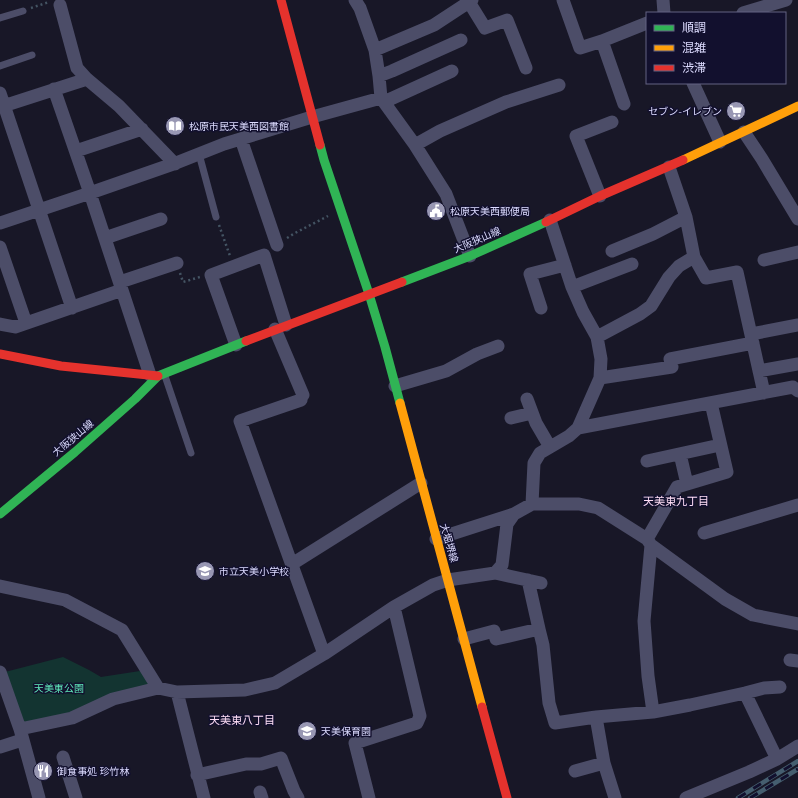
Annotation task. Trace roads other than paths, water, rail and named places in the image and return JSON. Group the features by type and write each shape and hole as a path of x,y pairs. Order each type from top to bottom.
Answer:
{"main road":[{"name":"大堀堺線","path":"281,0 324,160 369,294 385,347 506,798"},
{"name":"大阪狭山線","path":"0,514 124,409 157,375 470,256 600,196 669,167 798,106"},
{"name":"大阪狭山線","path":"0,354 61,366 157,375"}],"street":[{"path":"355,0 360,8 375,50 383,100 446,194 470,256"},
{"path":"564,0 580,48 646,23"},
{"path":"663,0 664,12"},
{"path":"747,12 786,0"},
{"path":"375,50 434,25 471,1 485,28 507,20 526,68"},
{"path":"59,2 77,68 87,79 120,106 175,164"},
{"path":"379,76 461,40"},
{"path":"602,41 624,104"},
{"path":"0,224 175,164 224,144 312,117 383,100 452,71"},
{"path":"2,106 87,79"},
{"path":"693,84 720,142"},
{"path":"414,145 440,131 506,102 559,85"},
{"path":"54,90 121,286 157,375"},
{"path":"0,93 2,106 40,210 72,308"},
{"path":"600,196 576,136 612,122"},
{"path":"76,151 142,130"},
{"path":"744,132 762,159 798,220"},
{"path":"241,139 278,245"},
{"path":"669,167 686,217 694,257 706,278 737,272 764,393"},
{"path":"612,251 653,234 686,217"},
{"path":"105,238 161,219"},
{"path":"532,504 534,463 540,453 578,428 600,378 601,358 597,338 572,287 550,220"},
{"path":"0,247 26,323"},
{"path":"764,260 798,252"},
{"path":"236,344 211,275 264,255 281,327 302,398 240,421 324,654"},
{"path":"597,338 640,314 651,306 669,277 679,266 694,257"},
{"path":"0,324 15,327 72,308 177,263"},
{"path":"572,287 632,264"},
{"path":"541,308 530,274 565,265"},
{"path":"600,378 672,367 670,359 798,325"},
{"path":"395,386 446,371 477,354 498,346"},
{"path":"759,371 798,364"},
{"path":"578,428 793,387 798,391"},
{"path":"527,399 536,424 550,447"},
{"path":"653,712 648,676 644,621 649,542 677,487 727,472 711,403"},
{"path":"512,418 532,413"},
{"path":"647,461 720,445"},
{"path":"680,454 687,484"},
{"path":"292,564 421,483"},
{"path":"436,539 514,514 532,504 579,504 598,508 649,542 725,598 753,615 798,624"},
{"path":"704,533 798,505"},
{"path":"495,574 502,566 507,524 514,514"},
{"path":"0,747 21,735 72,718 113,699 158,688 177,692 245,690 275,683 324,654 394,607 433,585 448,580 495,574 541,583"},
{"path":"528,580 543,645 549,703 555,723 596,717 653,712 764,688 780,687"},
{"path":"0,586 65,600 122,630 158,688"},
{"path":"369,798 355,744 417,723 420,716 394,607"},
{"path":"464,639 494,631 496,640 539,629"},
{"path":"1,681 21,735 39,798"},
{"path":"177,692 204,798"},
{"path":"745,693 777,759"},
{"path":"596,717 604,763 614,798"},
{"path":"686,798 777,759 798,746"},
{"path":"63,757 76,798"},
{"path":"197,775 246,764 261,764 281,758 298,798"},
{"path":"575,772 604,763"}],"lane":[{"path":"0,18 23,11"},
{"path":"0,66 32,55"},
{"path":"199,154 216,217"},
{"path":"157,375 191,453"}],"railway":[{"path":"738,798 798,761"},
{"path":"750,798 798,769"}],"place":[{"name":"セブン-イレブン","path":"736,111"},
{"name":"松原市民天美西図書館","path":"175,126"},
{"name":"松原天美西郵便局","path":"436,211"},
{"name":"市立天美小学校","path":"205,571"},
{"name":"天美保育園","path":"307,731"},
{"name":"御食事処 珍竹林","path":"43,771"}],"district":[{"name":"天美東九丁目","path":"676,501"},
{"name":"天美東八丁目","path":"242,720"}],"park label":[{"name":"天美東公園","path":"59,688"}]}
